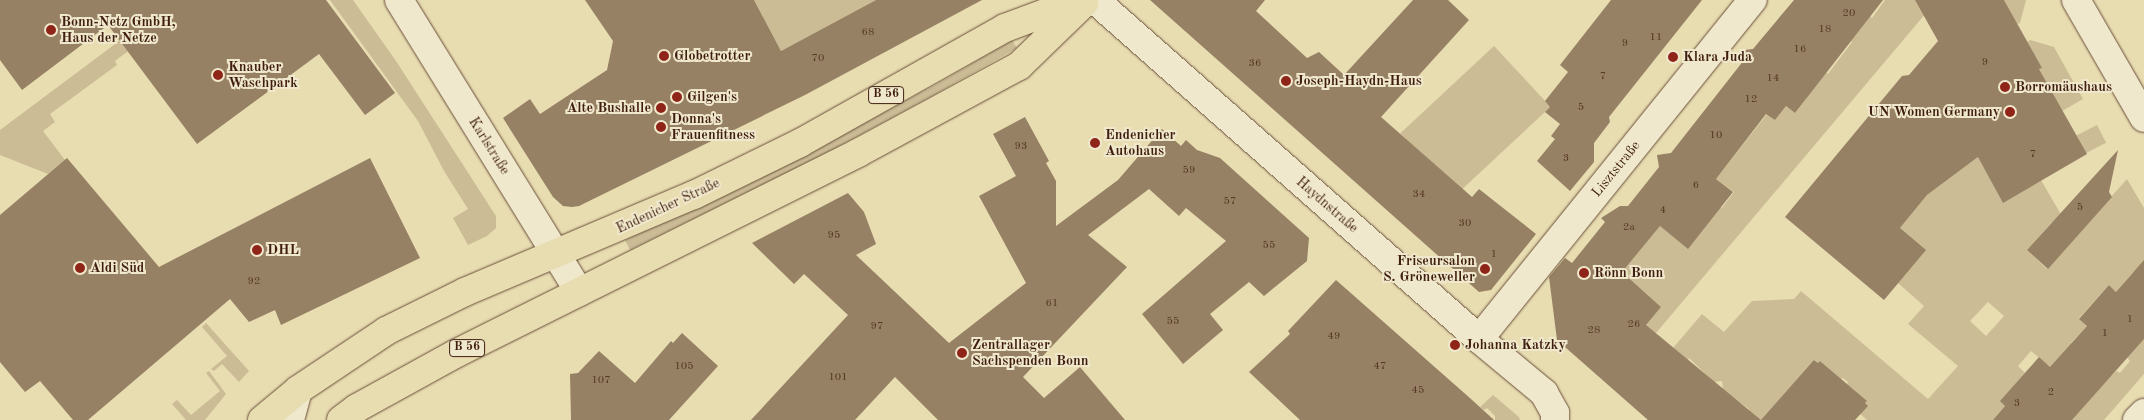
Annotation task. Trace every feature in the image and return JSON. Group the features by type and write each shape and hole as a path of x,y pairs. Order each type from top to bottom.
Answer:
{"main road":[{"name":"Endenicher Straße","path":"262,420 298,390 386,331 465,292 611,232 694,195 800,143 1005,28 1080,0"},
{"name":"B 56","path":"341,420 357,408 457,353 858,153 1020,66 1087,0"}],"street":[{"name":"Karlstraße","path":"399,0 579,292"},
{"name":"Haydnstraße","path":"1095,0 1479,339 1544,393 1555,417"},
{"name":"Lisztstraße","path":"1479,339 1753,0"},
{"path":"2076,0 2144,118"},
{"path":"290,420 298,390"},
{"path":"2138,420 2144,412"}],"shaded area":[{"path":"174,0 196,0 115,61 117,65 50,114 55,122 43,131 65,160 48,174 0,155 0,130"},
{"path":"330,0 353,0 396,61 496,216 496,228 487,236 468,245 453,218 468,209 444,171 418,121"},
{"path":"754,0 876,0 781,51"},
{"path":"1885,0 1937,0 1640,352 1630,344 1661,307 1633,282 1594,303 1660,226 1688,248 1712,201 1722,208 1734,192 1716,179 1767,114 1775,120 1786,106 1795,113 1807,98 1809,60 1828,74 1852,42 1843,35 1862,10 1872,18"},
{"path":"2004,0 2026,0 2020,23 2017,24"},
{"path":"1012,40 1017,48 939,92 834,149 630,250 625,240 730,192 830,141 935,85"},
{"path":"2030,40 2054,47 2083,99 2062,111 2039,69 2041,68 2027,42"},
{"path":"1494,46 1551,107 1457,194 1400,133"},
{"path":"2097,125 2106,143 2086,153 2077,135"},
{"path":"1978,157 2041,180 2063,218 2051,223 2027,250 2047,269 2127,179 2144,208 2144,282 2133,272 2116,292 2109,285 2079,318 2087,326 2071,343 2110,377 2116,371 2120,373 2130,361 2127,357 2144,339 2144,374 2104,420 2072,420 2089,400 2031,351 2018,366 2025,373 2001,401 2005,406 1993,420 1867,420 1860,414 1866,401 1847,384 1848,382 1843,378 1841,379 1820,361 1818,363 1815,360 1763,420 1758,420 1747,411 1749,409 1723,390 1722,381 1714,382 1689,358 1688,360 1673,348 1702,314 1724,332 1752,301 1794,299 1801,291 1928,399 1958,366 1908,324 1924,306 1898,283 1900,228 1927,195","holes":["1988,302 2004,316 1986,336 1970,321"]},
{"path":"206,323 249,371 239,382 222,364 214,371 211,369 227,356 202,327"},
{"path":"209,371 226,394 205,420 186,420 172,404 177,400 191,415 220,391 206,373"},
{"path":"1493,395 1519,417 1520,420 1495,420 1495,416 1487,408 1484,410 1480,407"}],"building":[{"name":"Knauber Waschpark","path":"0,0 326,0 395,93 365,115 319,54 197,144 108,25 22,90 0,60"},
{"name":"Alte Bushalle","path":"585,0 754,0 781,51 876,0 982,0 805,95 579,206 572,207 563,206 553,197 503,118 530,99 540,114 607,70 613,41"},
{"path":"1150,0 1265,0 1256,11 1307,58 1319,52 1344,75 1413,0 1448,0 1469,20 1381,117 1472,197 1479,189 1536,234 1491,290 1479,292"},
{"path":"1611,0 1702,0 1609,117 1610,122 1594,143 1594,162 1570,191 1537,161 1555,139 1551,136 1560,124 1545,112 1550,107 1545,101 1568,72 1560,65"},
{"path":"1794,0 1883,0 1795,113 1786,106 1775,120 1766,114 1716,179 1733,192 1688,249 1660,226 1622,272 1661,307 1646,325 1761,420 1648,420 1557,340 1549,277 1565,258 1572,263 1605,222 1601,218 1620,206 1628,206 1659,167 1657,155 1671,153 1744,60 1744,50 1753,49"},
{"path":"1915,0 2004,0 2042,68 2039,69 2087,154 2003,203 1978,157 1927,195 1900,228 1926,250 1884,300 1785,217 1902,76 1909,75 1938,41"},
{"path":"1025,117 1049,161 1046,163 1056,181 1056,226 1118,180 1162,129 1181,146 1186,140 1197,150 1220,158 1309,238 1307,261 1264,296 1249,282 1210,314 1223,330 1183,364 1142,314 1226,241 1186,208 1179,216 1149,189 1088,235 1127,267 1023,377 1044,398 1080,367 1125,420 938,420 895,377 855,420 751,420 848,315 804,274 794,284 752,243 848,193 864,212 876,244 856,255 949,343 1026,283 979,196 1016,176 993,134"},
{"path":"2118,150 2109,192 2112,197 2048,269 2027,250"},
{"path":"67,158 159,267 370,158 420,258 281,325 275,310 249,322 230,299 88,420 73,420 40,381 25,392 0,362 0,215"},
{"path":"2144,260 2144,339 2072,420 1993,420 2005,406 2000,401 2039,357 2050,367 2087,326 2079,319 2109,285 2116,292"},
{"path":"1336,280 1494,420 1300,420 1249,372 1290,334 1288,331"},
{"path":"682,333 718,366 669,420 571,420 570,374 578,373 599,351 635,383 671,341 673,343"},
{"path":"1814,360 1818,363 1820,361 1867,401 1865,403 1868,406 1855,420 1761,420"}],"place":[{"name":"Bonn-Netz GmbH, Haus der Netze","path":"51,30"},
{"name":"Globetrotter","path":"664,56"},
{"name":"Klara Juda","path":"1673,57"},
{"name":"Knauber Waschpark","path":"218,75"},
{"name":"Joseph-Haydn-Haus","path":"1286,81"},
{"name":"Borromäushaus","path":"2005,87"},
{"name":"Gilgen's","path":"677,97"},
{"name":"Alte Bushalle","path":"661,108"},
{"name":"UN Women Germany","path":"2010,112"},
{"name":"Donna's Frauenfitness","path":"661,127"},
{"name":"Endenicher Autohaus","path":"1095,143"},
{"name":"DHL","path":"257,250"},
{"name":"Aldi Süd","path":"80,268"},
{"name":"Friseursalon S. Gröneweller","path":"1485,269"},
{"name":"Rönn Bonn","path":"1584,273"},
{"name":"Johanna Katzky","path":"1455,345"},
{"name":"Zentrallager Sachspenden Bonn","path":"962,353"}]}
